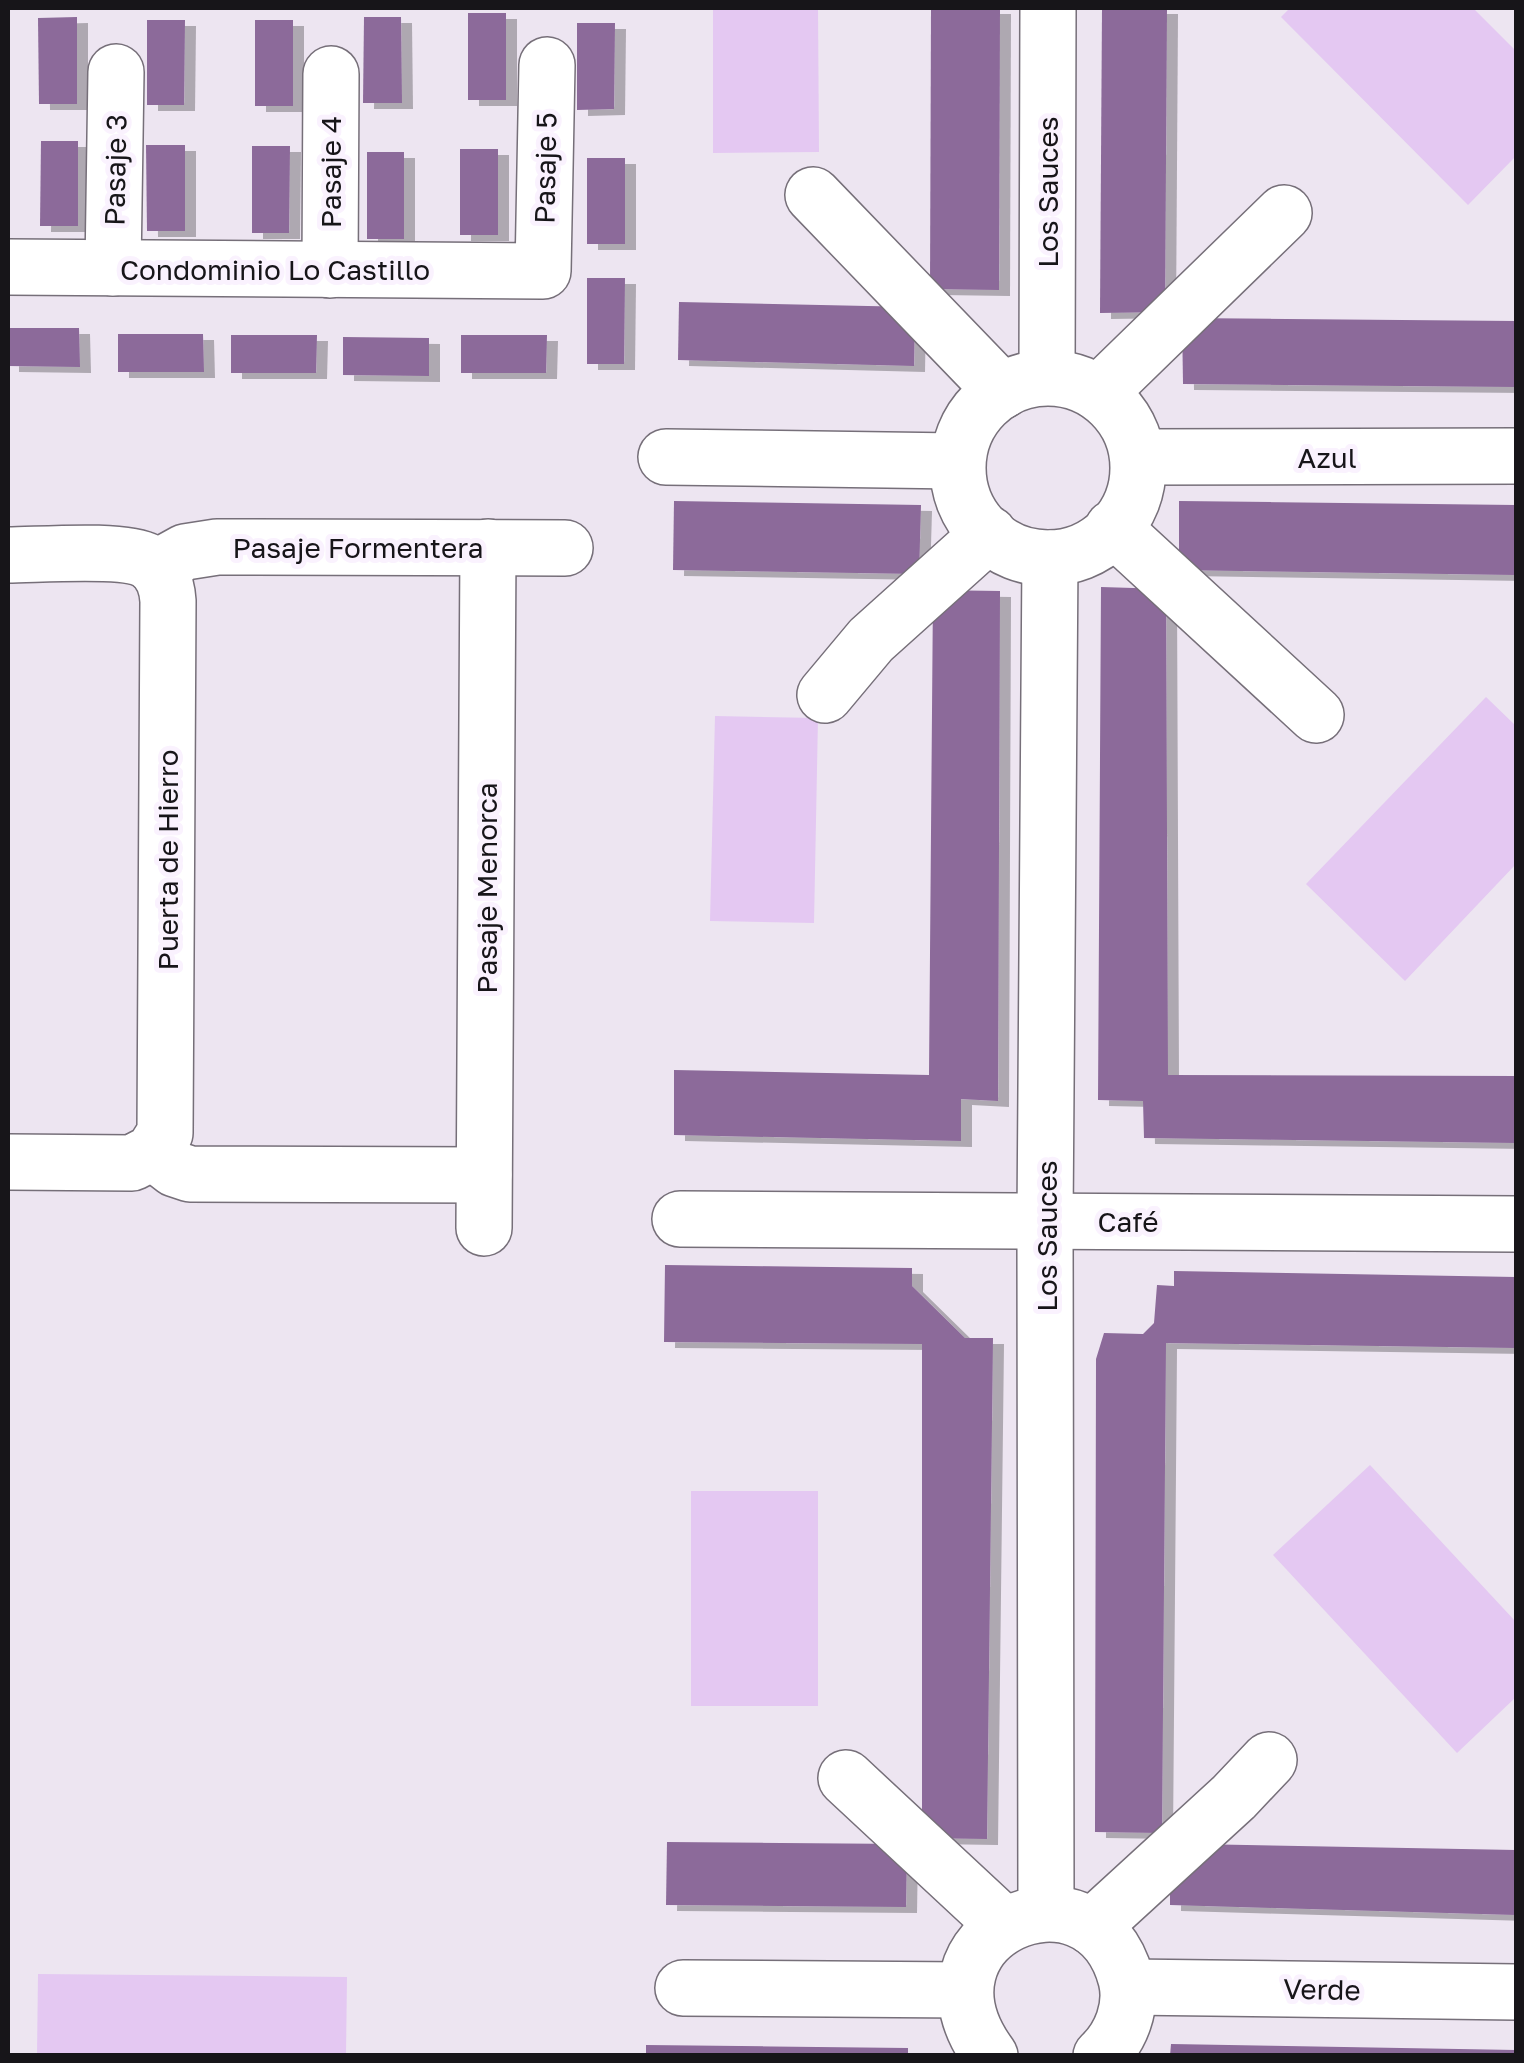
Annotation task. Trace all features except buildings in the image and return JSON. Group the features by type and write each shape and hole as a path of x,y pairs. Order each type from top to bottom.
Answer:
{"street":[{"name":"Los Sauces","path":"1024,383 1048,8"},
{"name":"Pasaje 5","path":"543,272 547,66"},
{"name":"Pasaje 3","path":"113,268 116,72"},
{"name":"Pasaje 4","path":"330,74 330,270"},
{"path":"813,194 1024,383"},
{"path":"1099,393 1284,214"},
{"name":"Condominio Lo Castillo","path":"8,267 543,272"},
{"path":"1024,383 1087,385 1099,393 1113,403 1130,427 1138,458 1138,482 1128,512 1100,543 1070,557 1035,558 1005,548 972,518 959,488 957,461 964,430 982,404 1024,383"},
{"name":"Azul","path":"1138,458 1516,456"},
{"path":"666,457 957,461"},
{"path":"1113,528 1316,714"},
{"path":"825,695 871,640 989,534"},
{"name":"Pasaje Formentera","path":"156,568 185,552 217,546 565,548"},
{"name":"Pasaje Menorca","path":"153,1152 175,1169 190,1174 484,1202 488,548"},
{"path":"8,555 123,556 146,560 156,568"},
{"name":"Los Sauces","path":"1047,1922 1045,1220 1050,558"},
{"name":"Puerta de Hierro","path":"153,1152 166,1122 168,601 167,588 156,568"},
{"path":"8,1162 132,1163 153,1152"},
{"name":"Café","path":"680,1219 1516,1224"},
{"path":"990,2056 975,2036 966,2014 970,1965 984,1942 1047,1922 1234,1797 1269,1760"},
{"path":"846,1778 1047,1922 1110,1943 1122,1964 1128,1987 1124,2018 1110,2052"},
{"name":"Verde","path":"1128,1987 1516,1992"},
{"path":"684,1988 965,1990"}],"shaded area":[{"path":"713,8 818,8 819,152 713,153"},
{"path":"1290,8 1473,8 1516,51 1516,156 1468,205 1281,17"},
{"path":"1486,697 1516,726 1516,864 1405,981 1306,884"},
{"path":"715,716 818,718 814,923 710,921"},
{"path":"1370,1465 1516,1622 1516,1697 1457,1753 1273,1555"},
{"path":"691,1491 818,1491 818,1706 691,1706"},
{"path":"38,1974 347,1977 346,2055 37,2055"}]}
